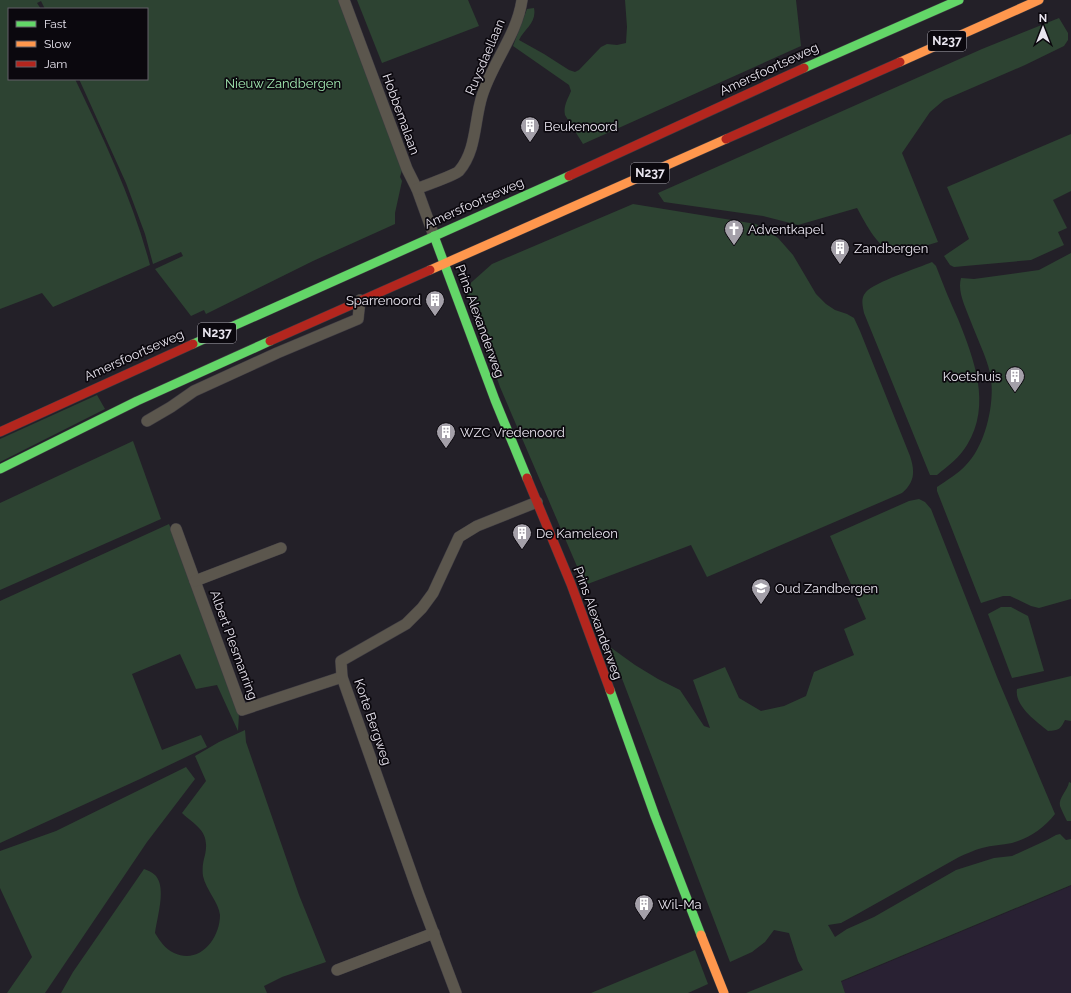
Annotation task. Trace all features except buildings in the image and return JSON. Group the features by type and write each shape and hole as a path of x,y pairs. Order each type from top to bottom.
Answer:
{"main road":[{"name":"Amersfoortseweg","path":"0,432 141,367 633,147 812,64 960,0"},
{"name":"N237","path":"0,469 144,398 360,300 1039,0"},
{"name":"Prins Alexanderweg","path":"434,236 496,400 570,584 655,816 724,993"}],"street":[{"name":"Hobbemalaan","path":"344,0 407,169 417,189 434,236"},
{"name":"Ruysdaellaan","path":"417,189 457,173 466,161 472,146 476,119 482,95 512,32 522,0"},
{"path":"147,421 194,391 277,353 358,319 360,300"},
{"name":"Korte Bergweg","path":"456,993 418,892 342,677 342,661 406,624 422,608 433,593 459,537 476,526 538,502"},
{"name":"Albert Plesmanring","path":"176,529 242,710 342,677"},
{"name":"Albert Plesmanring","path":"195,581 281,548"},
{"path":"337,970 434,933"}],"shaded area":[{"path":"1071,886 1071,993 845,993 841,982"}],"green space":[{"name":"Nieuw Zandbergen","path":"0,0 340,0 402,170 400,177 402,181 395,213 395,224 313,261 206,314 204,310 191,316 155,269 183,256 181,252 153,264 145,234 126,183 79,80 148,80 148,8 44,8 41,1 37,3 40,8 8,8 8,80 75,80 107,148 126,194 150,265 53,307 42,293 0,309"},
{"path":"357,0 468,0 479,26 382,63"},
{"path":"625,0 796,0 801,46 583,144 565,115 565,106 571,91 569,85 513,46 527,9 534,8 534,18 519,40 569,70 575,72 579,70 601,47 607,44 617,45 626,43 627,27"},
{"path":"1059,18 1068,33 1068,40 1064,46 1025,65 944,100 930,112 902,153 938,242 898,254 891,252 874,236 857,208 798,225 763,216 664,202 658,193 982,49"},
{"path":"1071,134 1071,191 1053,200 1067,228 1058,232 1064,245 1031,260 954,267 950,265 944,256 969,239 947,187"},
{"path":"633,204 756,224 778,238 793,255 816,294 826,304 835,310 854,318 912,461 912,480 902,493 707,577 691,545 585,585 500,387 465,288 492,264"},
{"path":"1071,253 1071,599 1039,608 1031,606 1010,596 1003,596 981,603 937,491 937,487 966,465 979,446 988,422 992,396 990,373 963,300 960,289 961,278 974,279 1039,270"},
{"path":"932,262 936,266 970,350 978,382 979,398 978,414 974,430 967,445 949,465 937,475 930,475 864,313 862,302 864,294 878,284"},
{"path":"97,395 105,409 0,462 0,439"},
{"path":"133,441 161,519 0,590 0,503"},
{"path":"919,499 925,502 931,509 997,677 1055,814 1041,828 1025,838 1012,843 986,847 967,853 841,923 828,925 835,937 847,929 874,917 956,870 994,858 1012,856 1060,834 1066,840 1071,839 1071,885 841,981 845,993 746,993 803,970 798,961 789,933 774,930 765,942 752,952 730,962 610,647 635,665 680,690 704,726 710,728 693,680 725,667 739,698 761,711 784,706 806,696 814,672 854,655 844,629 866,619 830,536 909,501"},
{"path":"169,524 241,704 238,731 217,685 196,689 180,654 132,674 162,750 201,735 207,747 0,843 0,601"},
{"path":"1001,607 1011,607 1028,616 1044,671 1012,678 988,614"},
{"path":"1071,676 1071,721 1065,720 1059,729 1048,731 1027,713 1019,701 1017,689"},
{"path":"245,730 246,742 299,895 326,962 282,977 264,986 267,993 61,993 73,972 144,869 151,872 159,880 161,894 155,933 165,947 174,953 183,956 192,956 200,953 212,941 219,924 220,915 203,876 206,840 201,830 182,813 206,781 195,756 219,742"},
{"path":"186,767 195,779 147,842 45,993 7,993 32,957 0,888 0,851 56,831"},
{"path":"1069,782 1071,783 1071,821 1067,821 1060,806 1060,800"},
{"path":"695,950 708,984 688,993 591,993"}],"traffic: fast":[{"path":"804,68 959,0"},
{"path":"193,344 569,176"},
{"path":"434,236 495,400 527,478"},
{"path":"0,469 137,401 270,341"},
{"path":"610,690 655,816 701,935"}],"traffic: slow":[{"path":"900,62 1039,0"},
{"path":"430,270 726,139"},
{"path":"701,935 724,993"}],"traffic: jam":[{"path":"726,139 900,62"},
{"path":"569,176 804,68"},
{"path":"270,341 430,270"},
{"path":"0,432 193,344"},
{"path":"527,478 571,584 610,690"}],"place":[{"name":"Beukenoord","path":"530,143"},
{"name":"Adventkapel","path":"734,246"},
{"name":"Zandbergen","path":"840,265"},
{"name":"Sparrenoord","path":"435,317"},
{"name":"Koetshuis","path":"1015,393"},
{"name":"WZC Vredenoord","path":"446,449"},
{"name":"De Kameleon","path":"522,550"},
{"name":"Oud Zandbergen","path":"761,605"},
{"name":"Wil-Ma","path":"644,921"}]}
